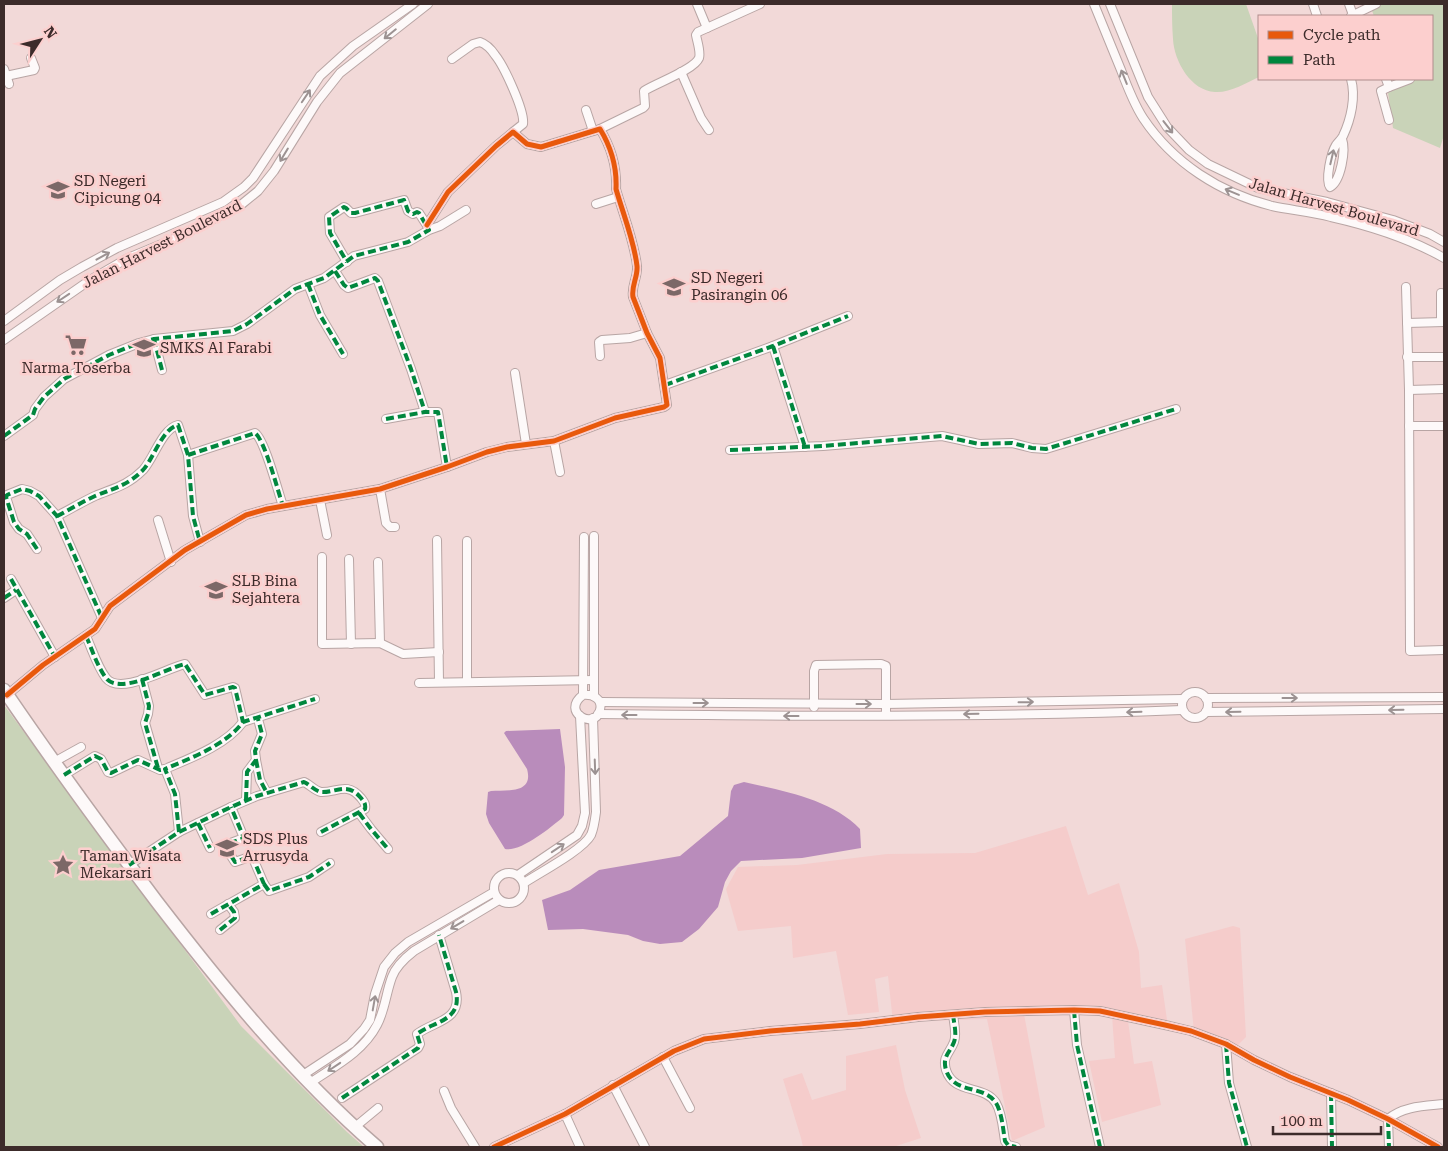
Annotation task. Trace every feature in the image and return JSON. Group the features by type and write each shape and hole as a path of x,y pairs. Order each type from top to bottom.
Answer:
{"main road":[{"path":"5,692 129,865 236,1002 307,1079 377,1147"}],"street":[{"name":"Jalan Harvest Boulevard","path":"4,321 60,280 82,267 117,248 223,202 244,187 253,178 320,76 353,46 413,4"},
{"name":"Jalan Harvest Boulevard","path":"4,338 90,280 128,258 176,238 242,204 258,191 274,171 317,102 340,73 428,4"},
{"path":"696,4 706,28"},
{"path":"513,132 527,144 539,147 597,130 643,108 645,106 644,90 681,72 698,59 696,34 760,4"},
{"name":"Jalan Harvest Boulevard","path":"1094,4 1130,93 1143,118 1165,146 1196,173 1230,192 1253,200 1271,206 1331,217 1388,232 1422,245 1444,258"},
{"name":"Jalan Harvest Boulevard","path":"1110,4 1148,97 1167,127 1190,150 1208,164 1258,188 1327,202 1393,220 1430,234 1444,242"},
{"path":"1354,15 1376,4"},
{"path":"4,436 33,415 44,397 64,379 109,355 154,339 233,331 247,324 295,288 324,278 356,255 408,242 428,227 448,192 496,146 523,124 523,116 508,80 495,55 486,45 480,42 473,44 452,59"},
{"path":"10,84 5,73 34,70 31,58"},
{"path":"681,72 709,130"},
{"path":"1327,202 1330,187 1335,184 1338,177 1344,149 1342,139 1348,124 1354,95 1351,80"},
{"path":"1386,80 1389,87"},
{"path":"1389,120 1381,91 1407,80"},
{"path":"5,692 95,629 110,606 200,542 246,515 283,506 380,489 487,452 526,444 554,441 615,418 666,406 667,398 660,358 647,333 632,294 638,267 616,189 617,180 613,160 607,140 597,130 586,110"},
{"path":"1253,200 1258,188"},
{"path":"596,204 618,197"},
{"path":"347,262 330,233 329,217 344,207 351,213 355,213 404,200 408,211 413,214 419,213 428,227"},
{"path":"428,227 440,226 466,210"},
{"path":"335,271 348,288 367,280 377,279 425,412"},
{"path":"308,284 320,315 343,354"},
{"path":"1406,287 1409,390 1410,651 1444,650"},
{"path":"1407,324 1443,322 1441,293"},
{"path":"665,385 773,346 848,316"},
{"path":"600,356 599,342 602,340 630,338 647,333"},
{"path":"154,339 162,370"},
{"path":"773,346 806,447"},
{"path":"1407,357 1444,357"},
{"path":"515,373 526,444"},
{"path":"1409,390 1444,389"},
{"path":"730,450 806,447 942,436 979,444 1012,443 1046,449 1176,408"},
{"path":"386,419 425,412 435,411 440,413 447,467"},
{"path":"57,516 95,496 126,484 136,477 147,465 169,429 175,425 179,426 188,455 193,516 200,542"},
{"path":"1409,426 1444,426"},
{"path":"188,455 255,433 264,446 283,506"},
{"path":"554,441 560,472"},
{"path":"37,549 27,534 18,529 6,498 7,495 22,489 40,496 57,516 102,618"},
{"path":"380,489 386,523 390,527 395,527"},
{"path":"320,500 327,535"},
{"path":"158,520 171,562"},
{"path":"594,536 594,696"},
{"path":"583,695 584,537"},
{"path":"437,540 439,682"},
{"path":"467,541 467,682"},
{"path":"322,556 322,644 380,644 403,654 439,652"},
{"path":"349,559 350,644"},
{"path":"378,562 380,644"},
{"path":"11,579 55,657"},
{"path":"4,598 16,590"},
{"path":"86,636 108,680 114,684 124,684 142,679 185,664 205,695 235,688 243,722"},
{"path":"814,716 814,671 816,665 881,664 886,666 886,715"},
{"path":"142,679 149,706 145,723 162,769 174,794 179,832"},
{"path":"419,683 594,680"},
{"path":"1201,693 1206,698 1208,706 1206,712 1201,717 1194,719 1187,716 1182,710 1183,700 1187,694 1201,693"},
{"path":"524,884 582,846 590,837 594,826 596,812 596,716 601,708 600,702 594,696 590,694 583,695 578,698 575,704 576,711 586,719 596,716 1109,713 1182,710"},
{"path":"1206,698 1444,697"},
{"path":"64,775 95,756 101,759 108,772 111,773 138,760 162,769 213,748 235,731 243,722 258,719 315,699"},
{"path":"600,702 886,704 1183,700"},
{"path":"1206,712 1444,709"},
{"path":"518,875 577,836 582,826 585,813 580,716"},
{"path":"258,719 262,734 255,751 256,760 260,780 267,794"},
{"path":"54,762 81,747"},
{"path":"246,800 247,772 256,760"},
{"path":"129,865 179,832 231,807 246,800 304,782 319,792 336,789 350,790 360,796 366,806 365,808 359,813 321,832"},
{"path":"231,807 244,838 228,844 226,848 235,862 252,856 269,891 300,881 330,863"},
{"path":"359,813 388,849"},
{"path":"198,823 210,848"},
{"path":"511,872 518,875 524,884 523,893 517,901 508,904 499,900 494,892 494,884 497,877 503,873 511,872"},
{"path":"211,914 264,884"},
{"path":"307,1079 350,1044 364,1029 370,1020 375,994 384,967 395,953 416,938 494,892"},
{"path":"307,1079 360,1049 377,1026 386,1002 392,976 402,960 439,935 499,900"},
{"path":"220,930 235,918 234,912 228,904"},
{"path":"342,1098 418,1048 420,1044 417,1034 447,1018 456,1009 458,1000 439,935"},
{"path":"1074,1010 1078,1045 1100,1145 1091,1147"},
{"path":"494,1147 565,1114 663,1057 704,1039 770,1031 985,1012 1074,1010 1100,1012 1165,1025 1191,1031 1226,1044 1290,1077 1388,1119 1438,1147"},
{"path":"953,1015 955,1040 945,1056 946,1071 956,1085 985,1094 993,1100 998,1109 1005,1141 1016,1147"},
{"path":"1226,1044 1228,1077 1247,1147"},
{"path":"663,1057 690,1108"},
{"path":"613,1085 645,1147"},
{"path":"444,1091 451,1108 475,1147"},
{"path":"1331,1093 1332,1147"},
{"path":"1388,1119 1402,1110 1444,1104"},
{"path":"355,1127 378,1108"},
{"path":"565,1114 580,1147"},
{"path":"1388,1119 1388,1147"}],"shaded area":[{"path":"560,729 565,767 564,815 527,843 512,849 505,849 489,823 486,814 488,792 518,789 527,783 528,777 527,769 504,733 506,731"},
{"path":"744,782 806,798 835,810 860,829 861,848 802,858 741,861 731,871 725,882 718,907 699,929 682,942 660,944 643,941 628,935 583,929 548,930 542,900 570,890 599,870 680,856 728,816 731,791 734,785"},
{"path":"1066,826 1088,895 1119,883 1139,952 1141,988 1162,985 1168,1027 1128,1021 1134,1064 1152,1061 1161,1105 1102,1122 1089,1061 1115,1058 1112,1015 1082,1010 1024,1014 1045,1127 1012,1141 987,1019 893,1022 888,976 875,979 879,1012 848,1015 836,951 793,958 791,926 738,931 726,889 738,867 797,865 887,854 975,853"},
{"path":"1233,926 1240,928 1246,1037 1236,1047 1194,1032 1185,939"},
{"path":"896,1045 905,1090 921,1138 893,1147 803,1147 783,1079 802,1073 812,1100 846,1090 846,1056"}],"green space":[{"path":"1172,4 1246,4 1258,38 1258,77 1238,87 1221,92 1206,90 1198,86 1191,81 1180,65 1174,48"},
{"path":"1381,4 1444,4 1444,135 1440,148 1393,128 1388,93 1412,80 1433,80 1433,15 1374,15 1371,8"},
{"name":"Taman Wisata Mekarsari","path":"4,705 241,1026 364,1147 4,1147"}],"marked path":[{"path":"4,436 33,415 44,397 64,379 109,355 154,339 233,331 247,324 295,289 324,278 354,256 408,242 429,230 419,213 413,214 408,211 404,200 355,213 351,213 344,207 329,217 330,233 347,262"},
{"path":"335,271 348,288 375,278 378,281 425,412"},
{"path":"308,284 320,315 343,354"},
{"path":"665,385 773,346 848,316"},
{"path":"154,339 162,370"},
{"path":"773,346 805,447"},
{"path":"730,450 823,446 942,436 979,444 1012,443 1046,449 1176,409"},
{"path":"386,419 425,412 438,412 447,467"},
{"path":"57,516 90,498 131,480 147,465 167,432 178,425 188,455 193,516 200,542"},
{"path":"188,455 255,433 267,455 283,506"},
{"path":"37,549 27,534 19,529 14,522 6,497 22,489 39,496 57,516 102,618"},
{"path":"11,579 55,657"},
{"path":"4,598 16,590"},
{"path":"86,636 97,663 106,678 113,683 132,683 185,664 205,695 235,688 243,722"},
{"path":"142,679 149,706 145,723 158,768"},
{"path":"179,832 175,794 165,769 218,744 243,722 315,699"},
{"path":"246,800 247,772 256,760 255,751 262,734 258,719"},
{"path":"64,775 95,756 101,759 108,772 111,773 138,760 160,770 165,769"},
{"path":"256,760 260,780 267,793"},
{"path":"129,865 179,832 231,807 257,796 304,782 321,792 346,789 351,790 361,798 365,804 365,809 321,832"},
{"path":"211,914 264,884 252,856 235,862 226,848 228,844 244,838 231,807"},
{"path":"359,813 388,849"},
{"path":"198,823 210,848"},
{"path":"264,884 269,891 309,877 330,863"},
{"path":"220,930 235,918 234,912 228,904"},
{"path":"342,1098 418,1048 420,1044 417,1034 445,1019 455,1009 457,1002 456,992 439,935"},
{"path":"1074,1010 1077,1045 1100,1147"},
{"path":"953,1015 955,1039 945,1061 946,1070 950,1078 956,1083 991,1097 1000,1111 1005,1141 1008,1145 1016,1147"},
{"path":"1226,1044 1229,1083 1247,1147"},
{"path":"1331,1093 1332,1147"},
{"path":"1388,1119 1389,1147"}],"cycle path":[{"path":"7,695 43,665 95,629 110,606 185,550 246,515 267,509 380,489 487,452 507,447 554,441 615,418 667,405 660,358 647,333 633,297 637,270 636,256 616,189 612,158 600,129 541,147 527,144 513,132 448,192 427,225"},
{"path":"494,1147 565,1114 674,1051 704,1039 918,1017 985,1012 1074,1010 1100,1011 1165,1025 1191,1031 1226,1044 1290,1077 1348,1100 1388,1119 1438,1147"}],"place":[{"name":"SD Negeri Cipicung 04","path":"58,190"},
{"name":"SD Negeri Pasirangin 06","path":"674,287"},
{"name":"Narma Toserba","path":"76,345"},
{"name":"SMKS Al Farabi","path":"144,348"},
{"name":"SLB Bina Sejahtera","path":"216,590"},
{"name":"SDS Plus Arrusyda","path":"227,848"},
{"name":"Taman Wisata Mekarsari","path":"63,865"}]}
